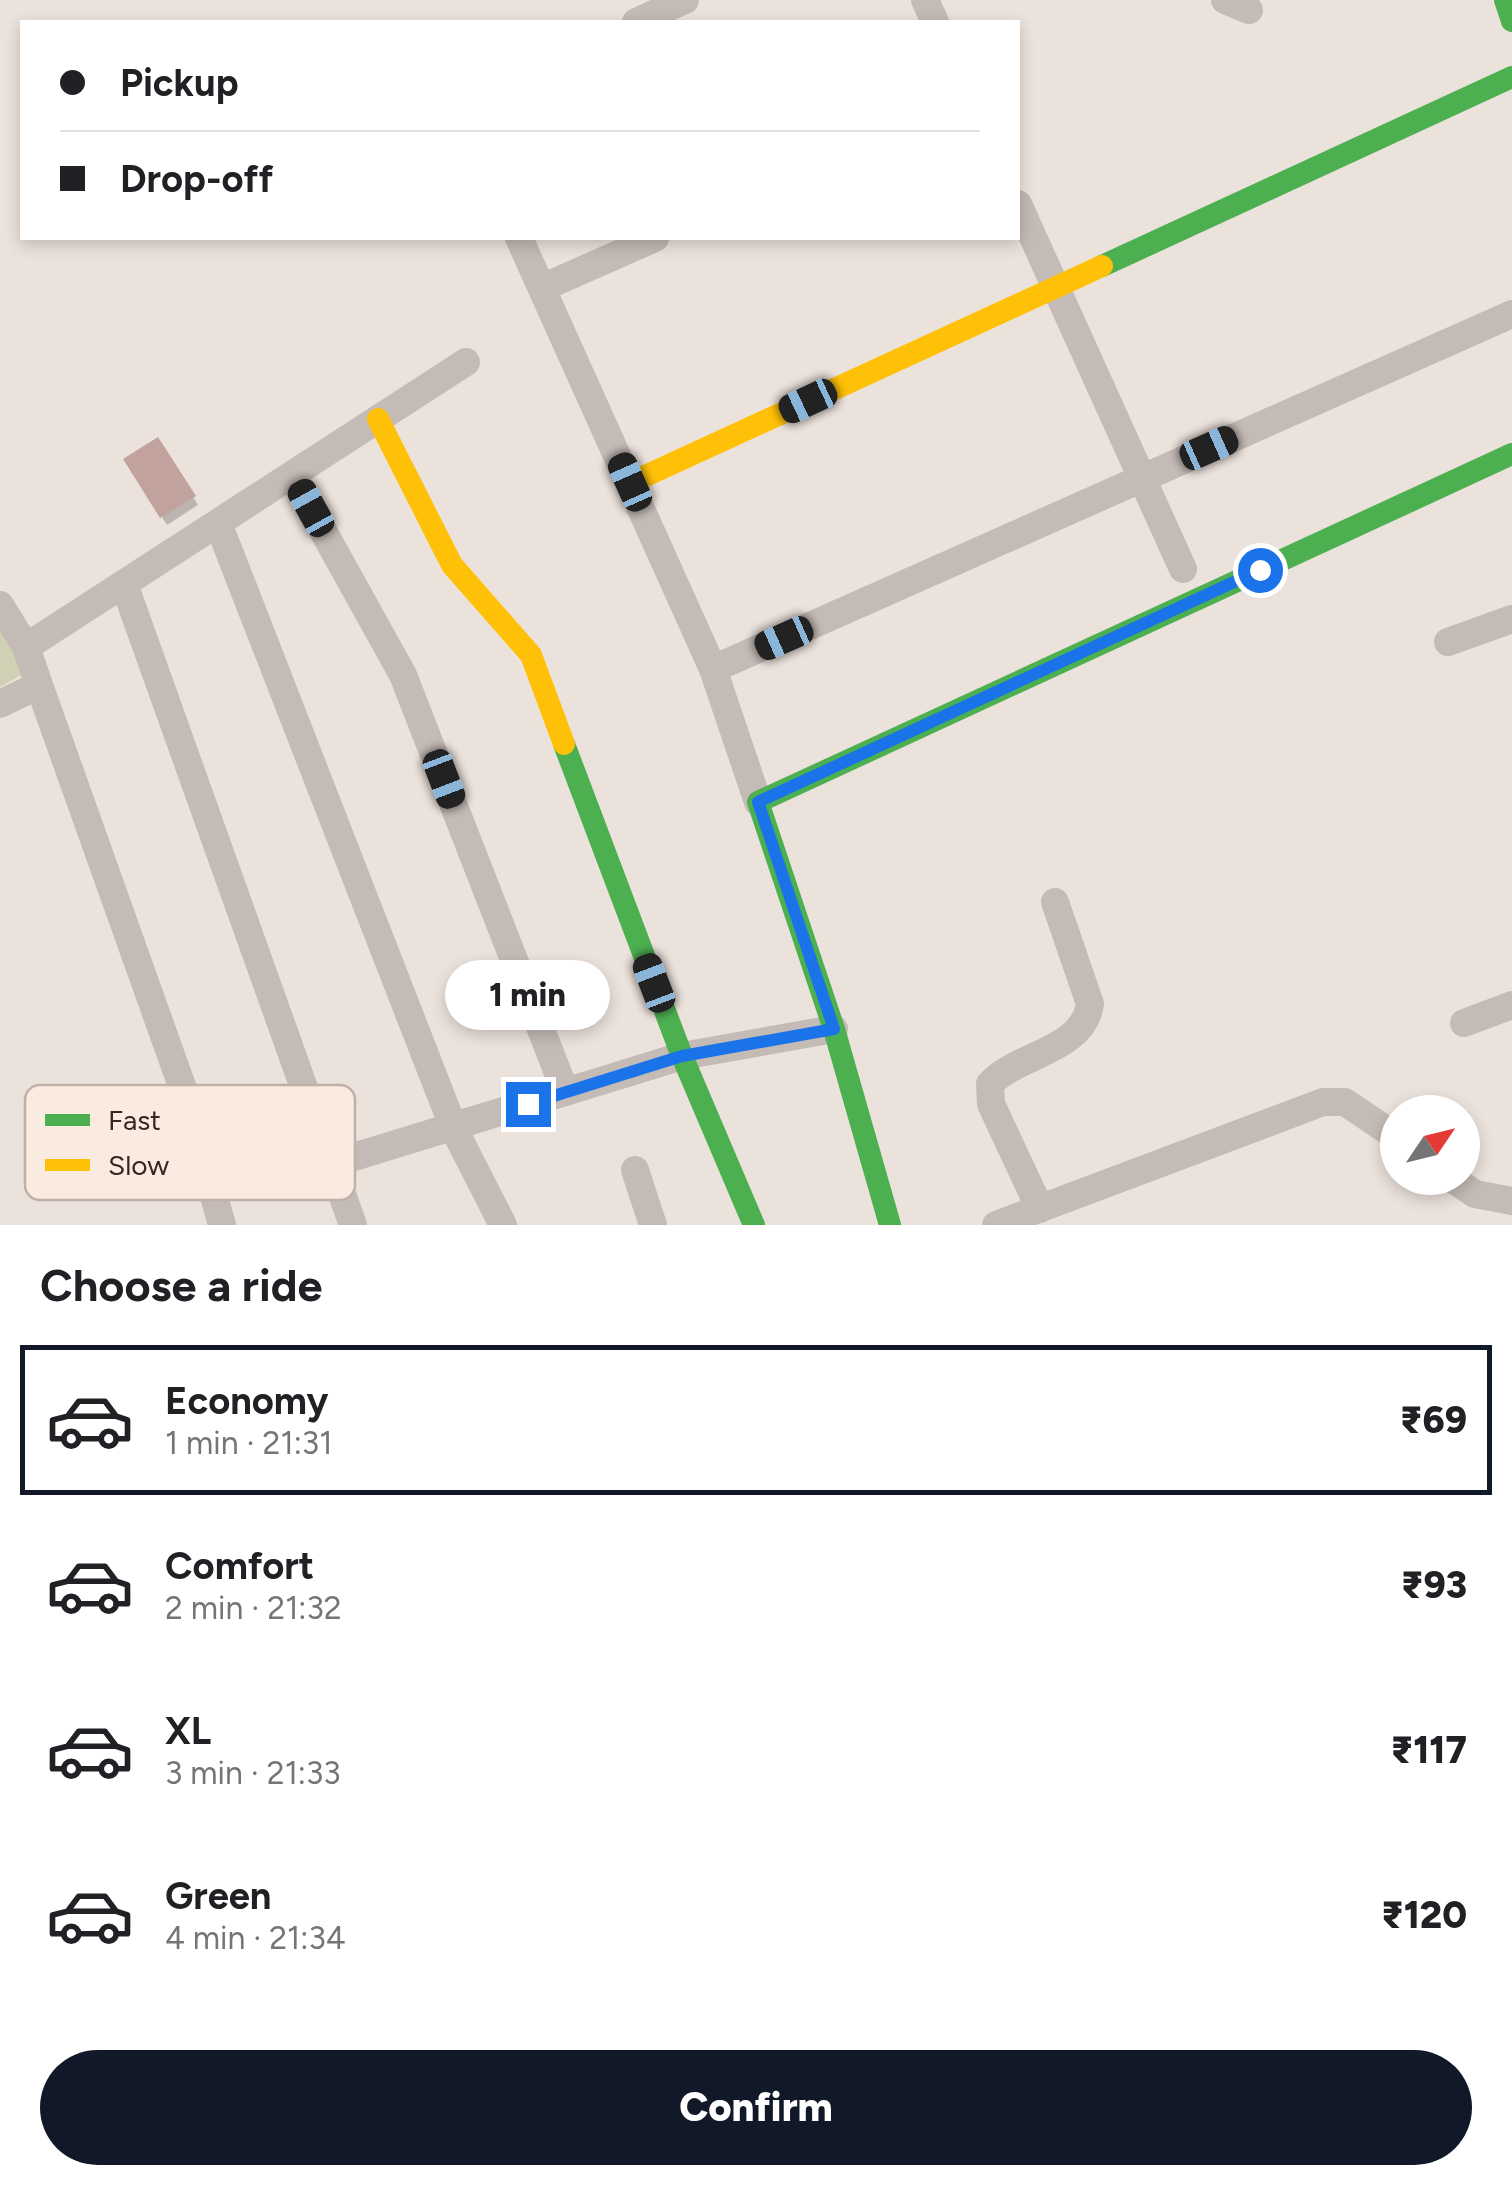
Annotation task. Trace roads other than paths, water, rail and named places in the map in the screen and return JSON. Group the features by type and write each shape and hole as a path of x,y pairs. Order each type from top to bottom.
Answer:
{"street":[{"path":"640,20 685,0"},
{"path":"1505,0 1512,21"},
{"path":"630,482 1512,78"},
{"path":"1020,208 1183,569"},
{"path":"521,240 713,670 834,1029 890,1225"},
{"path":"544,287 650,240"},
{"path":"713,670 1512,314"},
{"path":"26,647 466,362"},
{"path":"378,419 452,565 531,655 682,1056 754,1225"},
{"path":"758,802 1512,454"},
{"path":"292,474 403,675 565,1091"},
{"path":"218,523 454,1129 504,1225"},
{"path":"124,584 303,1085"},
{"path":"0,605 26,647 182,1085"},
{"path":"1448,642 1512,619"},
{"path":"0,704 39,684"},
{"path":"1040,1208 991,1104 990,1084 1004,1069 1077,1035 1088,1020 1090,1004 1055,902"},
{"path":"1464,1023 1512,1006"},
{"path":"355,1157 682,1056 834,1029"},
{"path":"996,1225 1322,1102 1345,1102 1380,1126"},
{"path":"635,1170 653,1225"},
{"path":"1480,1195 1512,1201"},
{"path":"215,1200 222,1225"},
{"path":"344,1200 353,1225"}]}
